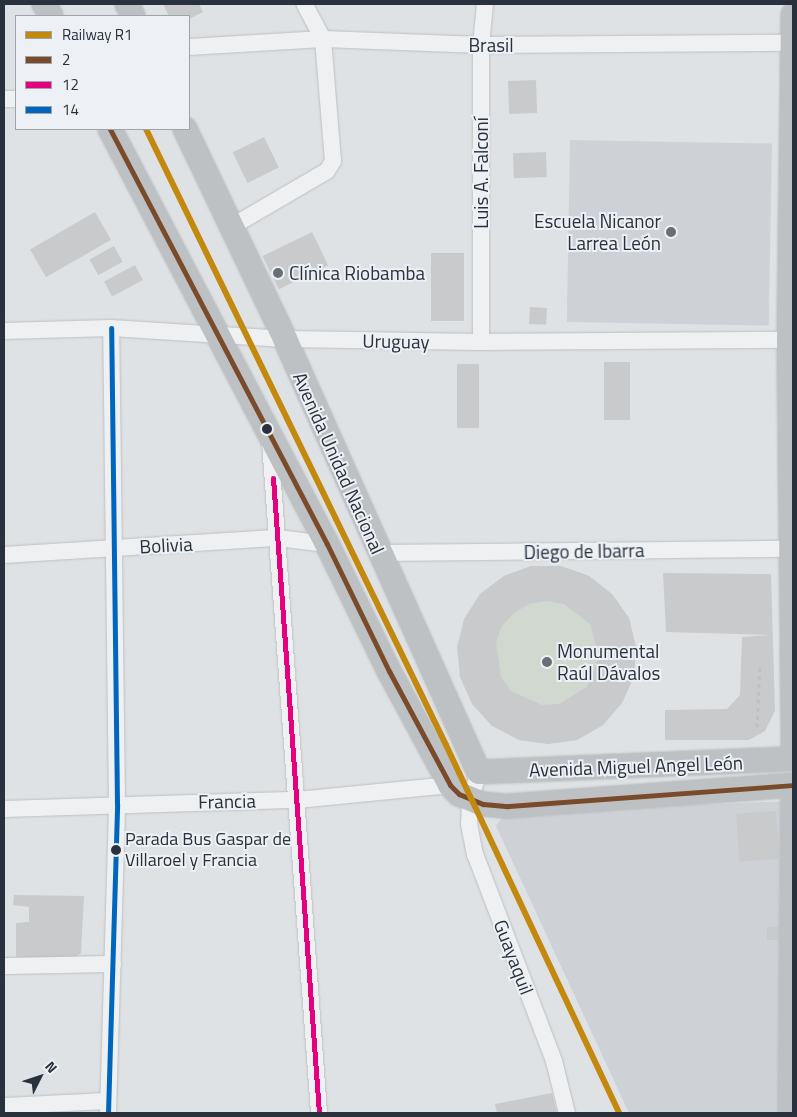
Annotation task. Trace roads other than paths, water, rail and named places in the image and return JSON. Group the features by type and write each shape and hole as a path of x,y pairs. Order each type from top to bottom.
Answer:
{"street":[{"path":"44,4 50,15"},
{"path":"231,227 327,170 333,161 323,39 304,4"},
{"name":"Luis A. Falconí","path":"481,342 481,45 485,4"},
{"path":"793,15 789,340 793,754"},
{"name":"Brasil","path":"190,47 323,39 481,45 793,43"},
{"path":"111,130 217,332 270,440 327,544 388,671 450,785"},
{"name":"Avenida Unidad Nacional","path":"185,130 284,339 378,553 479,772"},
{"path":"4,1106 108,1107 117,804 111,328"},
{"name":"Uruguay","path":"4,331 111,328 217,332 284,339 481,342 789,340"},
{"path":"270,440 319,1113"},
{"name":"Bolivia","path":"4,555 278,538 327,544"},
{"name":"Diego de Ibarra","path":"378,553 790,549"},
{"name":"Avenida Miguel Angel León","path":"479,772 793,759"},
{"path":"470,799 479,772"},
{"name":"Francia","path":"4,809 117,804 297,800 450,785"},
{"name":"Avenida Miguel Angel León","path":"450,785 470,799 483,804 508,806 793,787"},
{"path":"790,1113 793,787"},
{"name":"Guayaquil","path":"470,799 469,824 476,854 554,1062 567,1113"},
{"path":"4,966 113,964"}],"rail line":[{"name":"R1","path":"146,130 446,745 619,1113"}],"place":[{"name":"Escuela Nicanor Larrea León","path":"671,232"},
{"name":"Clínica Riobamba","path":"278,273"},
{"name":"Monumental Raúl Dávalos","path":"547,662"},
{"name":"Parada Bus Gaspar de Villaroel y Francia","path":"116,850"}]}
